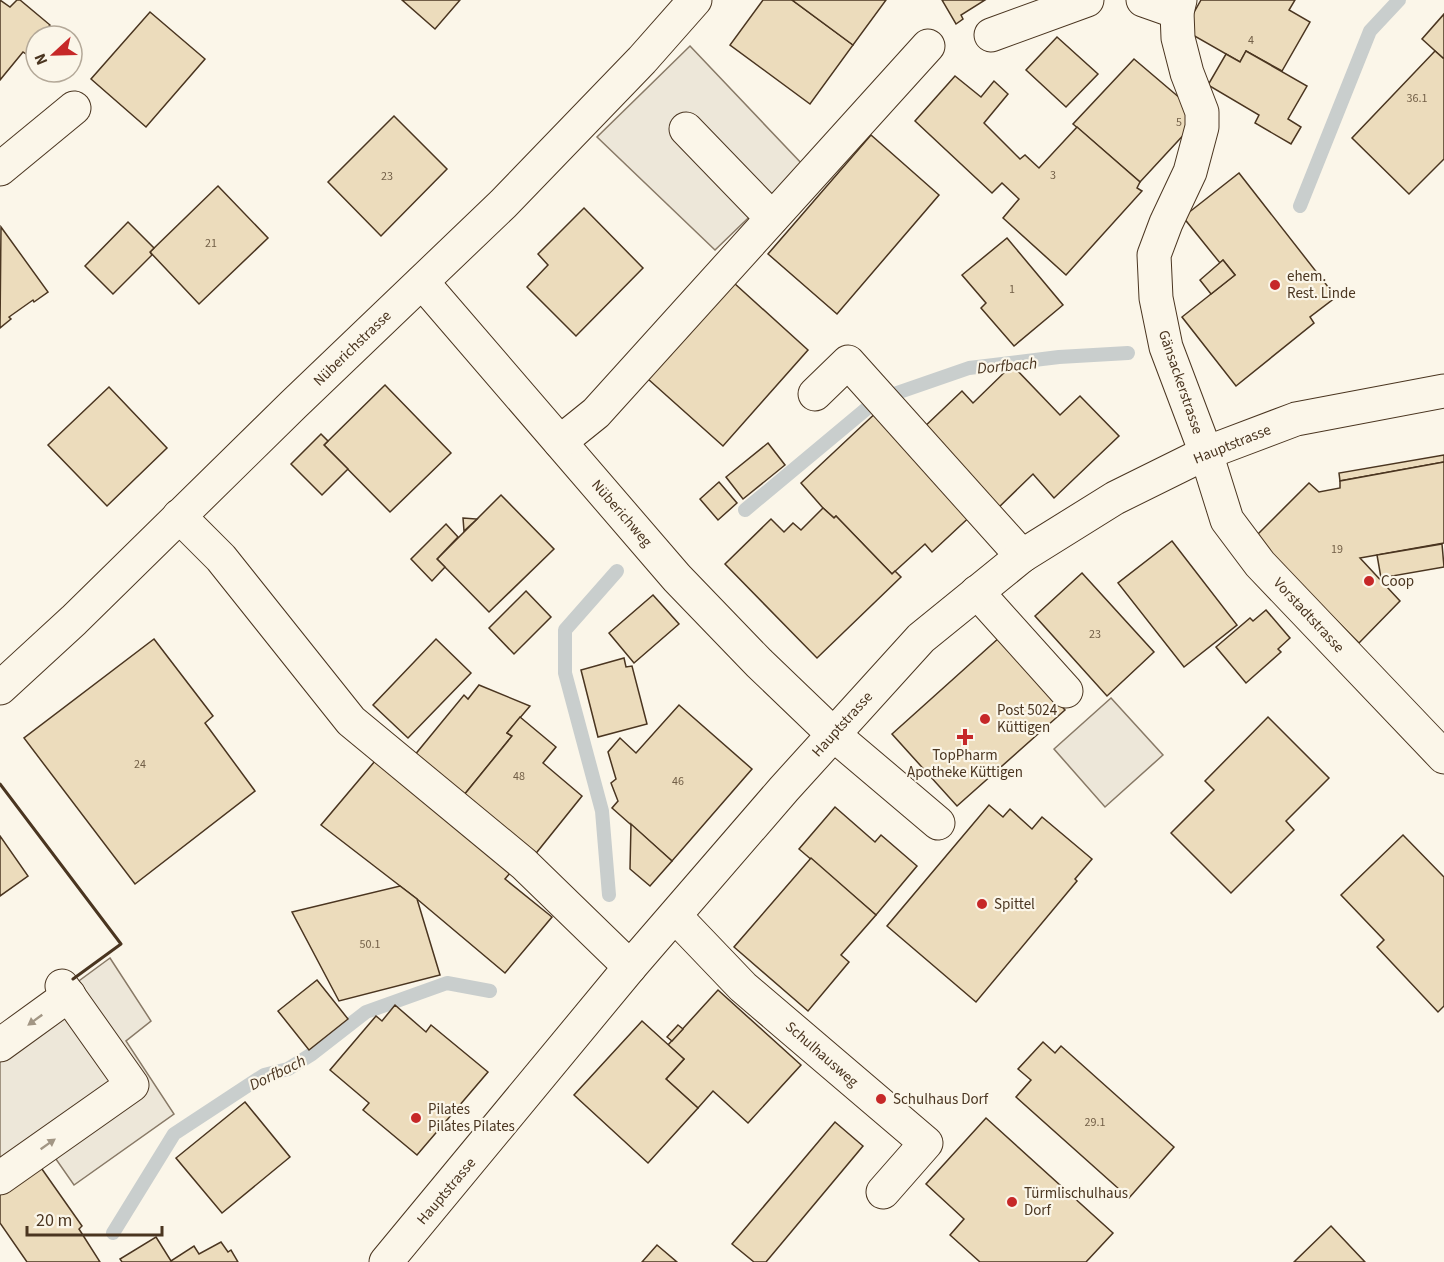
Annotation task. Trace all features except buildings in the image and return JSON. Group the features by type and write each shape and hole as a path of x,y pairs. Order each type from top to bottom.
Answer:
{"street":[{"name":"Nüberichstrasse","path":"0,688 75,620 179,516 511,196 642,60 695,0"},
{"path":"991,35 1087,0"},
{"path":"1143,0 1178,6"},
{"name":"Gänsackerstrasse","path":"1178,6 1178,38 1187,73 1202,112 1202,127 1190,172 1154,255 1156,298 1166,347 1206,453"},
{"path":"560,442 596,414 928,46"},
{"path":"0,169 74,108"},
{"path":"687,129 772,218"},
{"name":"Nüberichweg","path":"422,282 677,578 765,669 833,734 938,823"},
{"path":"815,394 849,362 1022,556"},
{"name":"Hauptstrasse","path":"386,1262 630,967 833,734 921,638 1022,556 1115,498 1206,453 1296,419 1444,391"},
{"name":"Vorstadtstrasse","path":"1206,453 1227,520 1260,564 1444,757"},
{"path":"179,516 221,558 351,721 525,864 630,967"},
{"path":"977,592 1066,691"},
{"name":"Schulhausweg","path":"675,916 743,987 926,1143 883,1192"},
{"path":"0,1045 66,991 132,1085 0,1178"}],"shaded area":[{"path":"690,46 803,165 715,250 597,137"},
{"path":"1111,698 1163,755 1105,807 1054,749"},
{"path":"110,958 151,1021 126,1041 174,1114 74,1185 49,1149 0,1183 0,1039"}],"waterway":[{"name":"Dorfbach","path":"1300,206 1370,31 1399,0"},
{"name":"Dorfbach","path":"891,395 969,368 1059,357 1128,353"},
{"name":"Dorfbach","path":"745,510 871,405"},
{"name":"Dorfbach","path":"609,895 602,811 565,673 565,630 617,571"},
{"name":"Dorfbach","path":"113,1233 174,1134 264,1075 288,1069 312,1054 366,1012 447,983 490,991"}],"wall":[{"path":"0,784 121,944 73,979"}],"place":[{"name":"ehem. Rest. Linde","path":"1275,285"},
{"name":"Coop","path":"1369,581"},
{"name":"Post 5024 Küttigen","path":"985,719"},
{"name":"TopPharm Apotheke Küttigen","path":"965,737"},
{"name":"Spittel","path":"982,904"},
{"name":"Schulhaus Dorf","path":"881,1099"},
{"name":"Pilates Pilates Pilates","path":"416,1118"},
{"name":"Türmlischulhaus Dorf","path":"1012,1202"}]}
